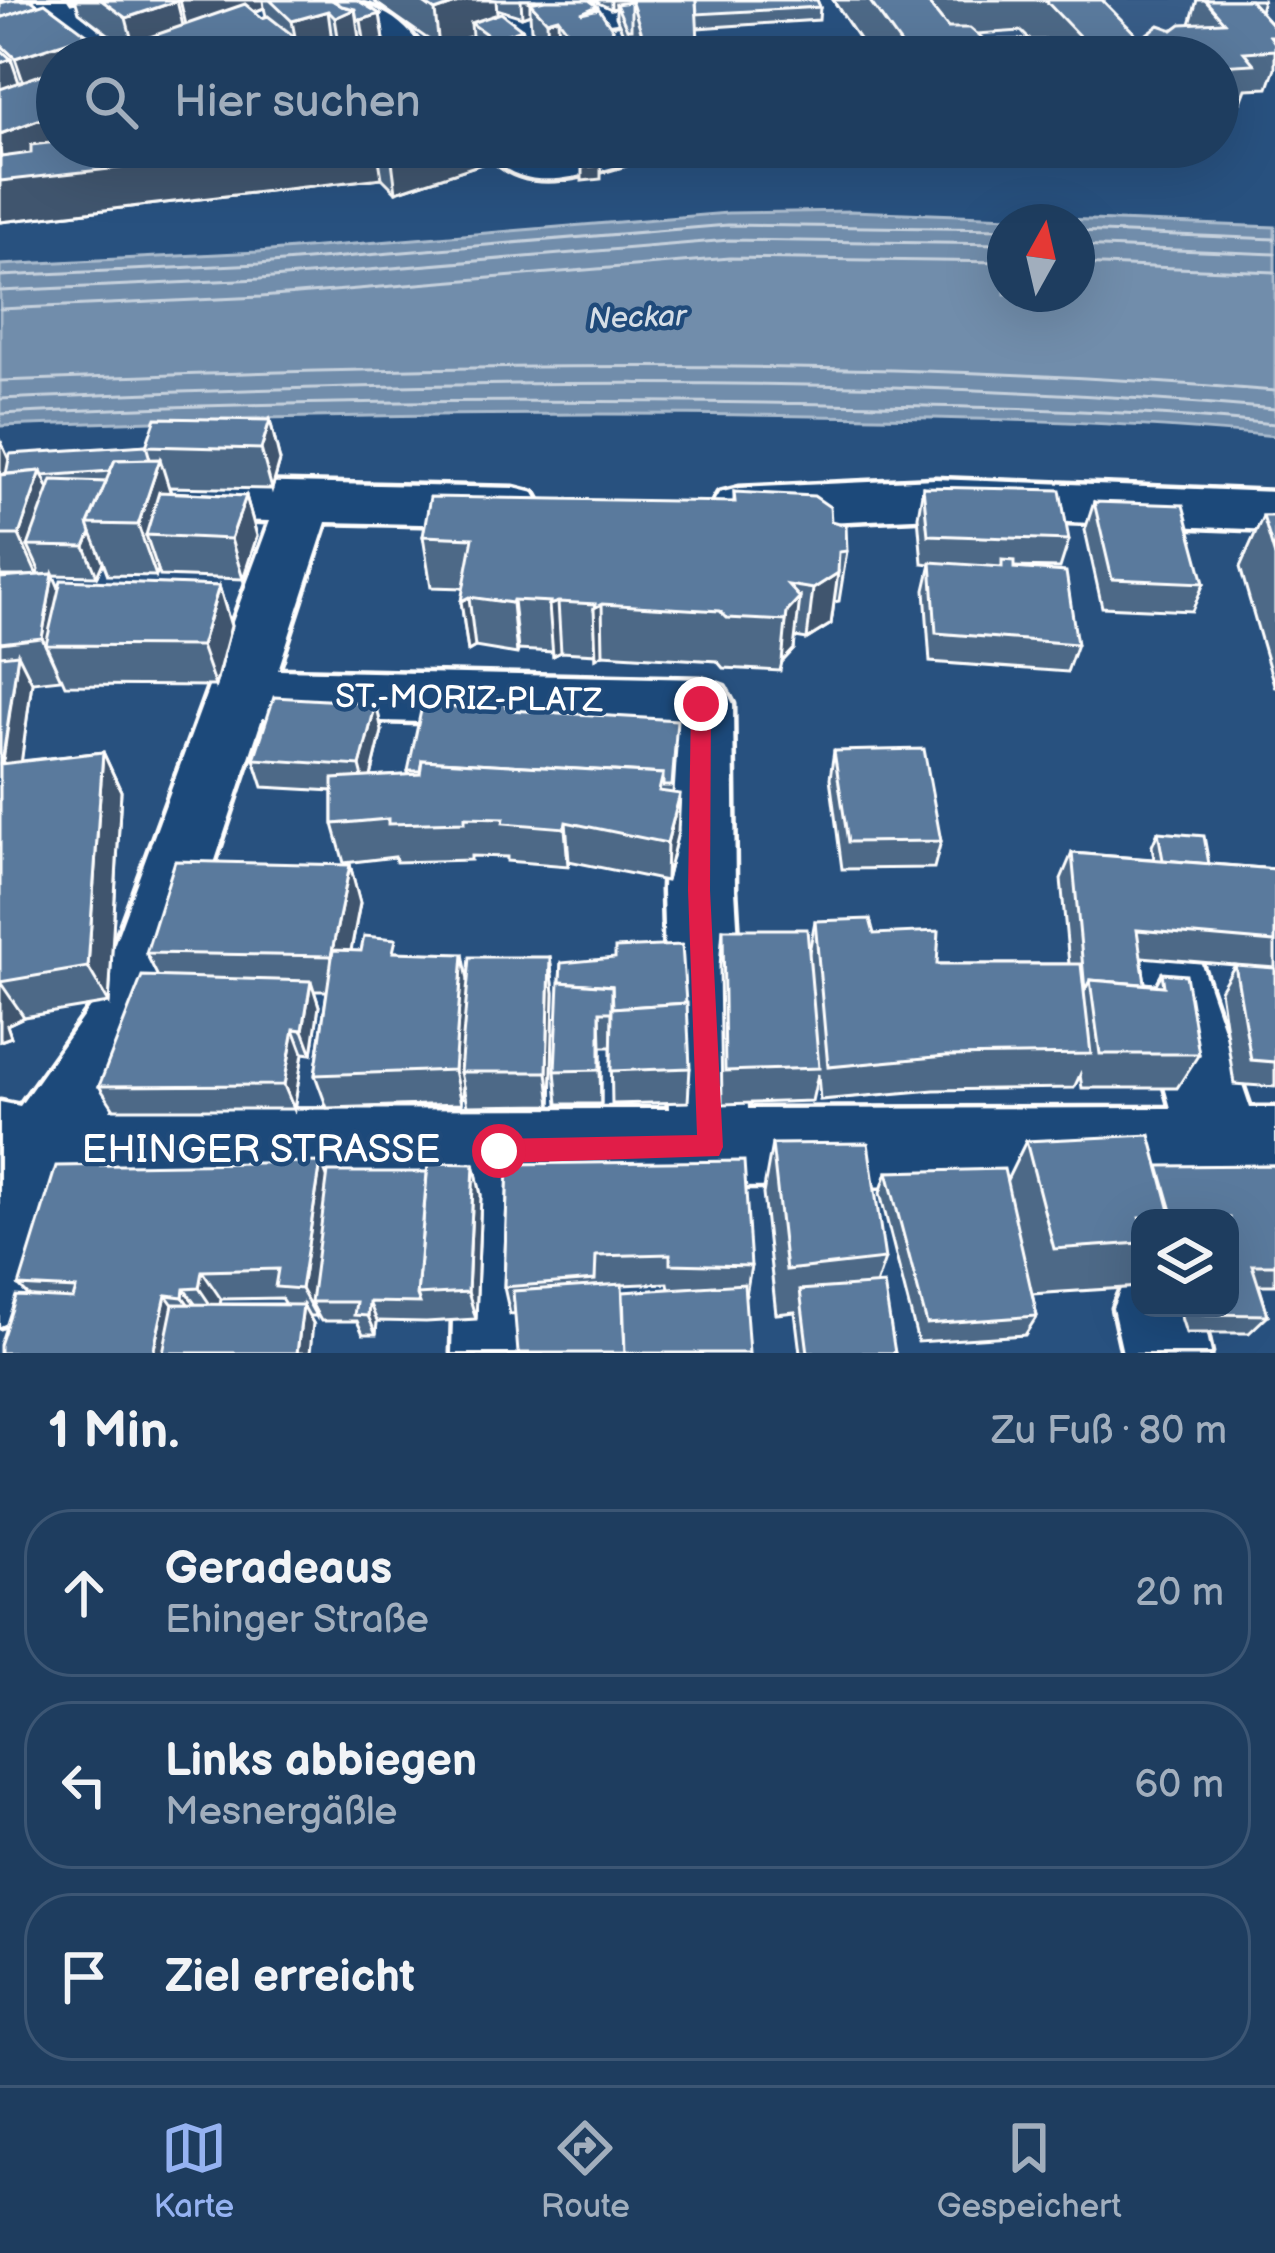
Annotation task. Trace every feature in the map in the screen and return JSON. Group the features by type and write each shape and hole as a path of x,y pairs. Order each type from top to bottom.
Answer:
{"street":[{"path":"0,26 45,6 97,0"},
{"path":"335,0 392,36"},
{"path":"452,0 518,25 686,0 744,0"},
{"path":"45,6 84,36"},
{"path":"587,15 605,36"},
{"path":"0,507 97,498 576,508"},
{"path":"686,508 935,498 1275,512"},
{"path":"0,1282 19,1145 124,1021 238,693 243,608 304,504"},
{"name":"ST.-MORIZ-PLATZ","path":"238,693 701,704 699,890 710,1147"},
{"path":"1172,979 1249,1147"},
{"name":"EHINGER STRASSE","path":"19,1145 499,1151 710,1147 1127,1180 1249,1147"},
{"path":"496,1353 499,1151"},
{"path":"1159,1317 1167,1353"}],"shaded area":[{"path":"1003,0 1275,0 1275,36 1258,75 1268,88 1239,90 1239,36 948,36 1020,31"}],"water":[{"name":"Neckar","path":"728,213 987,216 987,312 1095,312 1095,220 1275,227 1275,436 1043,421 710,415 406,415 0,426 0,265 258,252"}],"building":[{"path":"12,0 38,5 0,18 0,3"},
{"path":"101,0 176,0 177,1 126,18"},
{"path":"270,0 332,0 355,9 335,18 328,11 292,21"},
{"path":"332,0 357,0 380,14 357,19 355,9"},
{"path":"419,0 467,0 435,11"},
{"path":"589,0 597,6 581,13 599,9 615,36 571,36 558,18 547,21 530,3"},
{"path":"631,0 696,0 698,36 643,36"},
{"path":"696,0 817,0 820,7 697,14"},
{"path":"869,0 926,0 948,28 970,28 979,36 895,36"},
{"path":"1045,0 1102,0 1137,36 1079,36"},
{"path":"1205,0 1250,0 1275,28 1275,36 1270,36 1275,50 1244,52 1254,64 1239,65 1239,36 1144,36 1159,25 1173,30 1181,24 1224,22"},
{"path":"631,2 631,29 627,29 616,4"},
{"path":"45,3 88,35 36,36 36,51 15,58 0,44 0,18"},
{"path":"245,4 294,36 153,36"},
{"path":"501,13 522,29 489,36 471,23"},
{"path":"36,76 36,121 0,134 0,89"},
{"path":"36,144 36,168 119,168 0,181 0,146 1,157 31,153 31,145"},
{"path":"156,418 270,420 261,449 146,446"},
{"path":"146,445 150,459 115,460 110,471 6,474 10,454"},
{"path":"160,459 138,525 88,524 115,460"},
{"path":"41,471 19,535 0,535 0,475"},
{"path":"52,480 106,482 88,524 91,533 85,547 28,546"},
{"path":"923,487 1060,490 1069,540 928,535"},
{"path":"159,492 246,496 231,539 146,535"},
{"path":"734,492 814,496 830,507 831,521 846,525 847,551 839,552 838,573 813,589 788,585 800,598 787,612 786,621 727,618 720,611 602,604 594,608 595,604 512,603 469,597 461,601 473,538 423,536 430,497 735,502"},
{"path":"1094,502 1183,505 1204,583 1112,579"},
{"path":"1263,516 1275,516 1275,556"},
{"path":"1002,560 1014,561 1014,568 1066,572 1077,644 936,633 931,562 1002,567"},
{"path":"53,574 42,638 0,643 0,578"},
{"path":"61,580 219,586 201,646 46,645"},
{"path":"18,654 2,763 0,764 0,656"},
{"path":"495,695 510,710 677,720 672,786 663,786 663,774 422,760 420,771 408,771 422,706 473,708"},
{"path":"274,697 376,703 360,766 254,759"},
{"path":"924,749 941,841 848,842 834,751"},
{"path":"103,752 88,967 0,982 0,764"},
{"path":"422,760 663,774 659,791 680,794 667,843 566,822 565,828 503,823 504,818 333,824 333,779 420,774"},
{"path":"1158,832 1204,836 1209,864 1163,860"},
{"path":"1072,853 1275,869 1275,942 1137,930 1145,983 1157,985 1090,980 1085,990"},
{"path":"175,861 350,865 331,956 146,953"},
{"path":"870,919 874,934 939,931 937,964 1081,964 1091,1054 946,1056 828,1067 815,921"},
{"path":"723,929 807,929 819,1068 725,1071"},
{"path":"364,936 396,939 393,952 463,954 454,1070 315,1075 333,950 361,951"},
{"path":"682,945 686,1003 613,1008 612,986 560,982 561,963 615,958 615,948"},
{"path":"470,957 550,957 547,1072 460,1072"},
{"path":"1235,965 1275,968 1275,1062 1251,1060"},
{"path":"1162,973 1186,975 1199,1054 1100,1054 1090,980 1164,986"},
{"path":"142,976 311,981 303,1030 294,1029 284,1085 99,1086"},
{"path":"559,982 612,986 612,1012 600,1012 600,1070 555,1071"},
{"path":"687,1003 690,1068 611,1071 612,1008"},
{"path":"1150,1135 1170,1209 1131,1209 1131,1244 1054,1249 1026,1141"},
{"path":"868,1143 885,1259 786,1270 772,1144"},
{"path":"744,1161 751,1266 670,1264 670,1254 596,1256 595,1280 504,1287 508,1164"},
{"path":"321,1162 301,1289 275,1287 278,1269 202,1271 199,1288 184,1289 183,1297 166,1295 153,1353 0,1353 16,1296 73,1299 76,1289 19,1286 56,1166"},
{"path":"428,1163 474,1164 468,1292 417,1295"},
{"path":"1275,1165 1275,1265 1252,1265 1268,1315 1239,1315 1239,1209 1171,1209 1159,1166"},
{"path":"1004,1169 1037,1316 927,1324 887,1172"},
{"path":"328,1172 427,1172 420,1303 369,1302 368,1316 354,1315 356,1302 311,1302"},
{"path":"622,1284 625,1353 518,1353 513,1291"},
{"path":"744,1284 749,1353 625,1353 623,1292"},
{"path":"884,1284 895,1353 808,1353 800,1290"},
{"path":"173,1304 303,1305 297,1353 163,1353"}],"route":[{"path":"499,1151 710,1147 699,890 701,704"}]}
